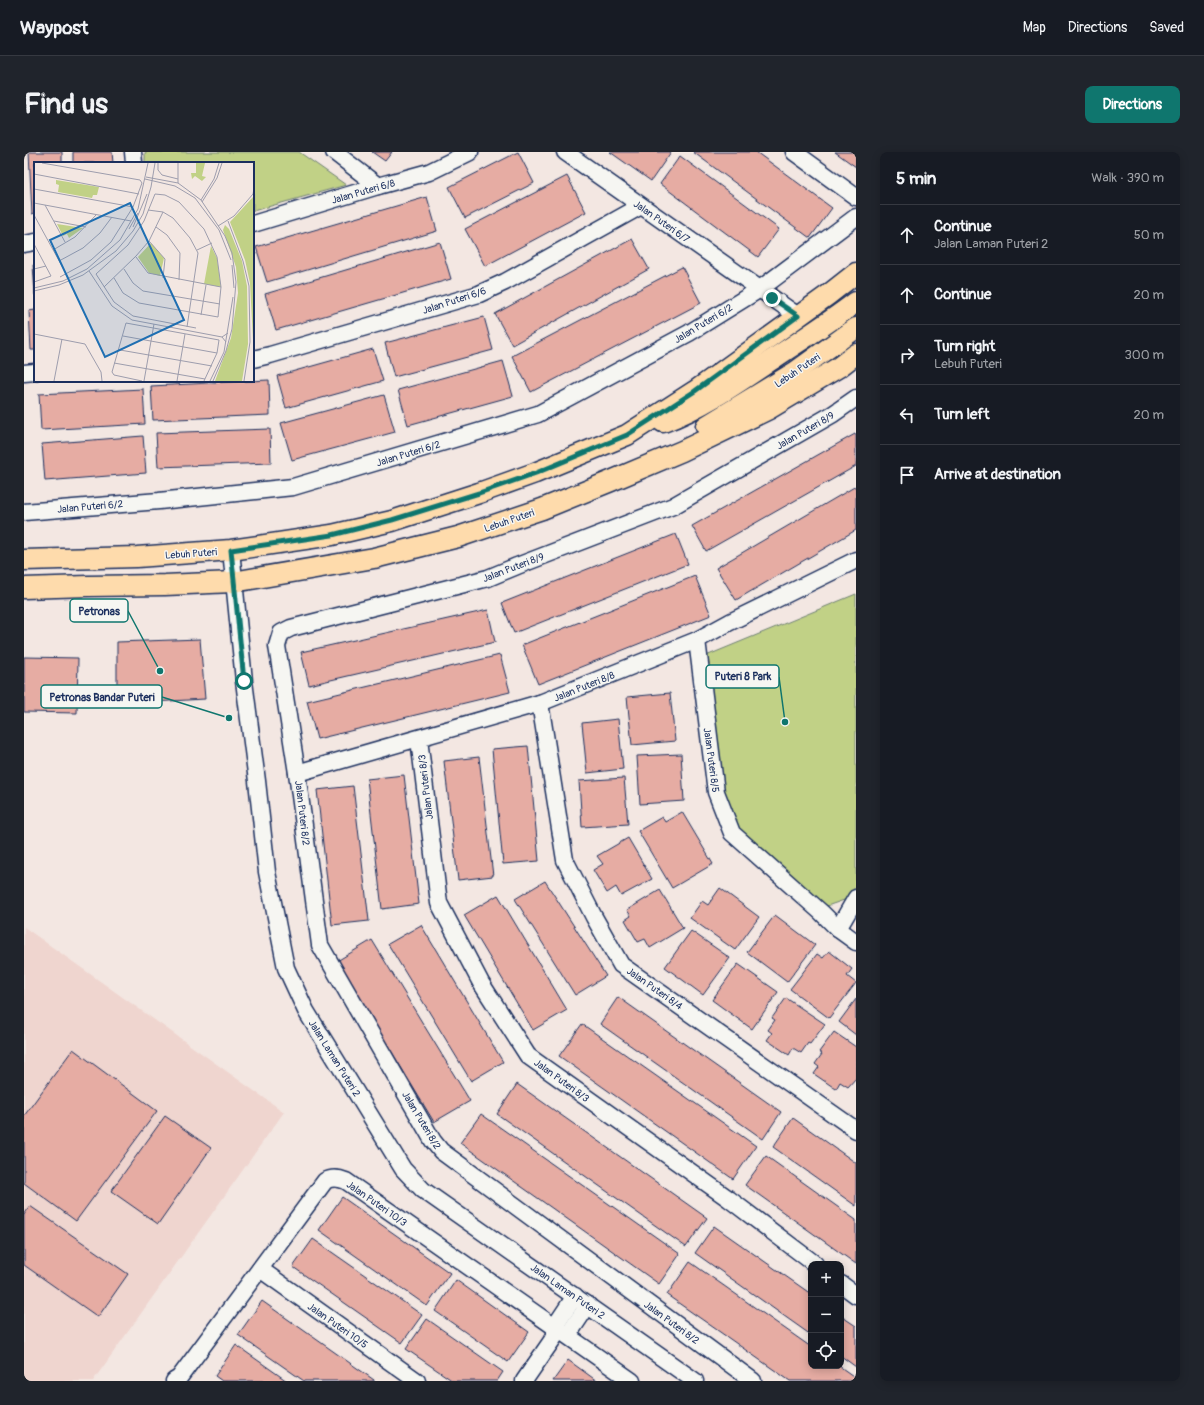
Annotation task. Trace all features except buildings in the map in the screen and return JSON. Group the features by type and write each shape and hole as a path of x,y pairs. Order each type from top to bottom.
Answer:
{"main road":[{"name":"Lebuh Puteri","path":"627,435 695,391 856,273"},
{"name":"Lebuh Puteri","path":"24,560 137,557 231,550 332,535 392,520 479,493 536,473 627,435 685,414 737,383 827,324 856,302"},
{"name":"Lebuh Puteri","path":"611,481 739,407 795,372 856,328"},
{"name":"Lebuh Puteri","path":"24,587 165,585 234,582 374,558 458,537 542,509 682,451 769,409 839,367 856,354"}],"street":[{"path":"133,152 134,162"},
{"path":"334,152 378,186"},
{"name":"Jalan Puteri 6/8","path":"254,224 429,172 470,152"},
{"name":"Jalan Puteri 6/7","path":"565,152 798,316"},
{"path":"794,152 856,196"},
{"name":"Jalan Puteri 6/6","path":"254,359 480,294 505,282 641,206"},
{"name":"Jalan Puteri 6/2","path":"24,512 159,501 293,487 538,414 689,333 760,289 856,217"},
{"path":"24,244 34,242"},
{"path":"24,373 34,372"},
{"name":"Jalan Puteri 8/9","path":"297,773 278,646 281,634 291,628 488,578 674,506 833,414 856,398"},
{"name":"Jalan Laman Puteri 2","path":"231,550 267,872 286,968 306,1011 403,1169 423,1190 695,1381"},
{"name":"Jalan Puteri 8/8","path":"297,773 540,703 697,640 730,622 856,560"},
{"name":"Jalan Puteri 8/5","path":"697,640 716,792 732,833 838,929 856,942"},
{"name":"Jalan Puteri 8/4","path":"540,703 565,860 594,917 621,964 856,1130"},
{"name":"Jalan Puteri 8/3","path":"419,739 439,903 481,983 528,1056 811,1261"},
{"name":"Jalan Puteri 8/2","path":"297,773 320,945 433,1141 441,1151 752,1381"},
{"path":"838,929 856,898"},
{"name":"Jalan Puteri 10/3","path":"179,1380 325,1182 329,1179 341,1179 559,1333 632,1381"},
{"name":"Jalan Puteri 10/5","path":"260,1269 417,1381"},
{"path":"844,1286 856,1295"},
{"path":"524,1381 581,1301"}],"shaded area":[{"path":"24,927 284,1112 93,1381 24,1381"}],"green space":[{"path":"145,152 299,152 346,185 254,211 254,162 145,162"},
{"path":"856,594 856,886 847,899 824,907 737,830 721,788 706,656"}],"place":[{"name":"Petronas","path":"160,671"},
{"name":"Petronas Bandar Puteri","path":"229,718"},
{"name":"Puteri 8 Park","path":"785,722"}],"route":[{"path":"244,681 231,550 332,535 392,520 479,493 536,473 627,435 695,391 798,316 772,298"}]}
